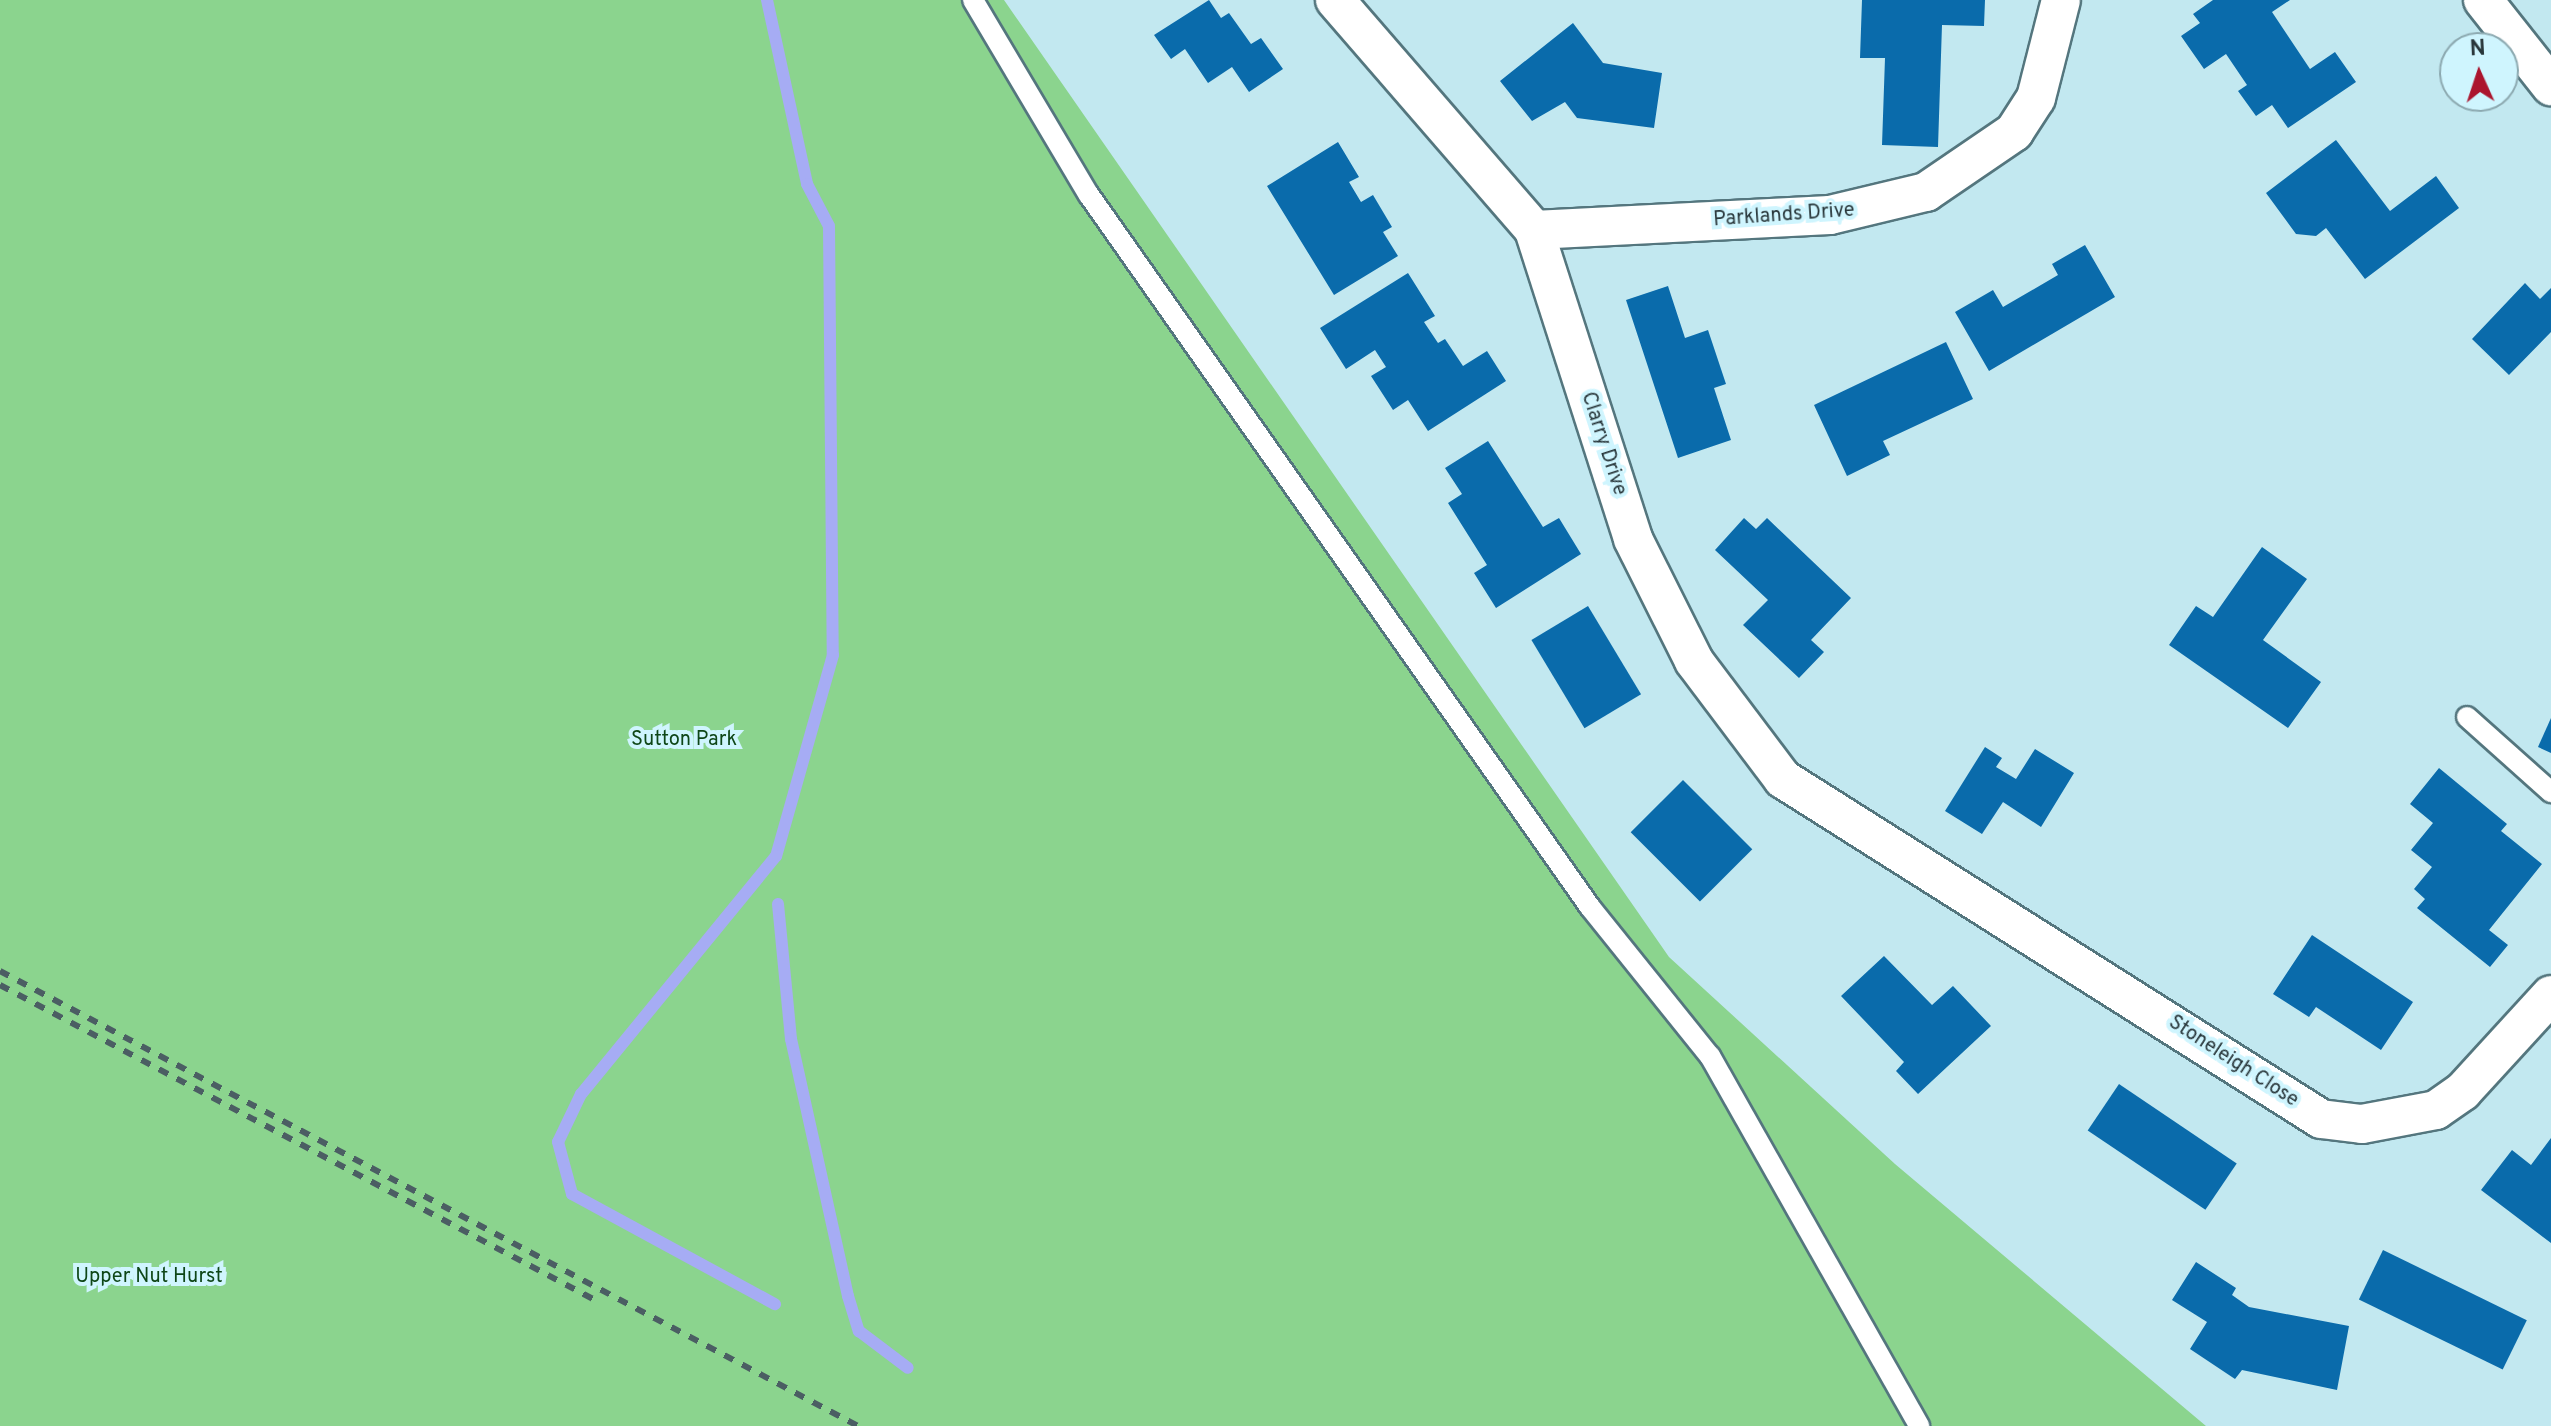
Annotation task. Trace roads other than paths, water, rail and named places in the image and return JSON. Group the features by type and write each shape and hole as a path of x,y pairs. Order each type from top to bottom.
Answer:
{"street":[{"name":"Clarry Drive","path":"1335,0 1534,230 1633,539 1694,661 1783,779 1908,854"},
{"name":"Parklands Drive","path":"1534,230 1830,215 1926,192 2014,132 2036,98 2061,0"},
{"path":"2483,0 2551,86"},
{"name":"Stoneleigh Close","path":"1908,854 2321,1119 2362,1124 2436,1110 2463,1091 2551,995"}],"lane":[{"path":"973,0 1089,195 1590,907 1710,1056 1919,1426"},
{"path":"2467,717 2551,792"}],"waterway":[{"path":"767,0 807,184 829,226 833,655 776,856 581,1094 558,1142 572,1194 775,1304"},
{"path":"778,904 791,1039 848,1296 859,1331 908,1368"}],"railway":[{"path":"0,971 858,1426"},
{"path":"0,985 593,1299"}],"park label":[{"name":"Sutton Park","path":"684,740"},
{"name":"Upper Nut Hurst","path":"149,1277"}]}
